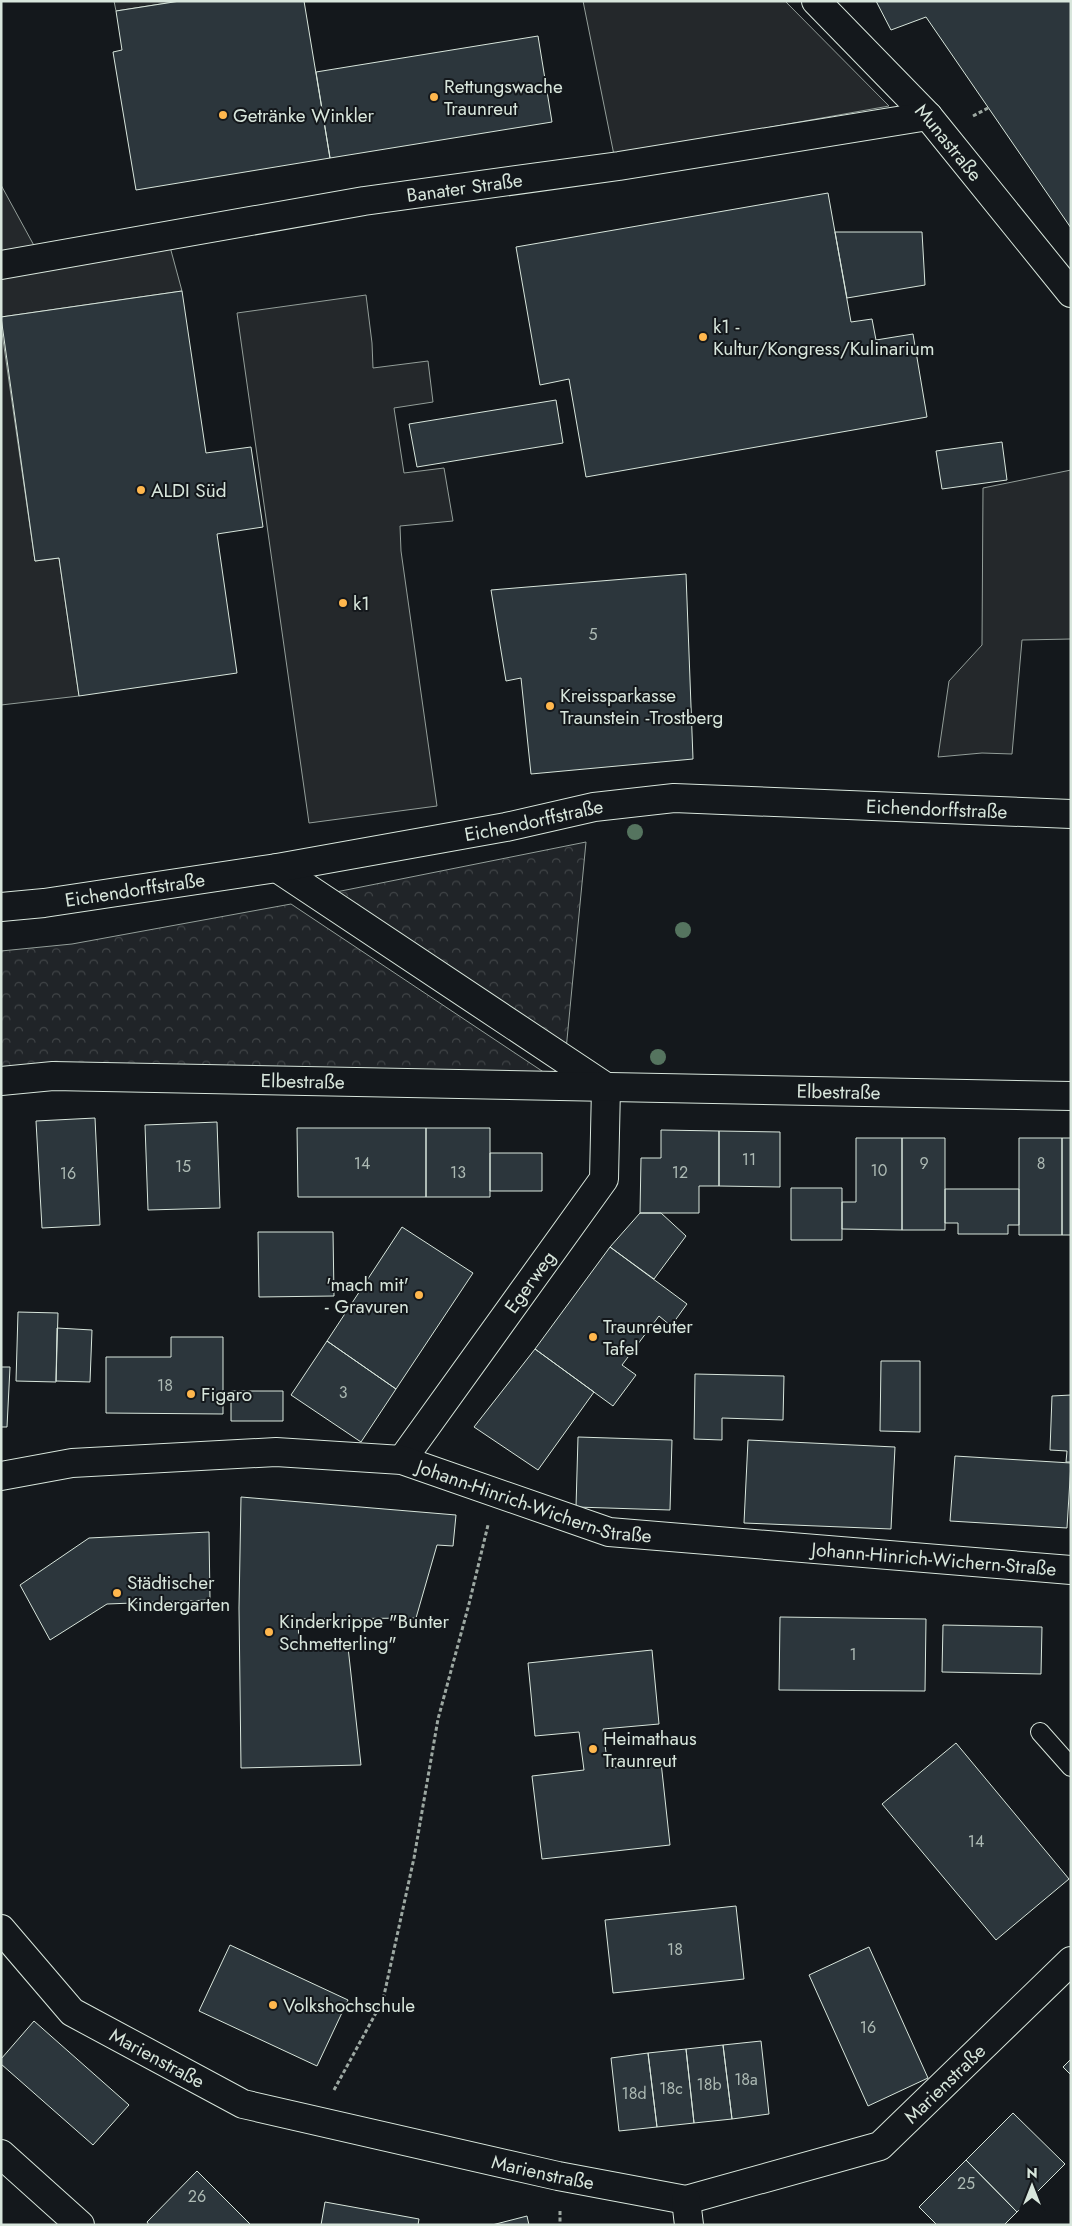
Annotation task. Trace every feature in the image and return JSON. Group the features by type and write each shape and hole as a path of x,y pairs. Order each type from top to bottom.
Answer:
{"street":[{"name":"Munastraße","path":"816,1 928,116 1071,293"},
{"name":"Banater Straße","path":"1,264 364,201 619,166 928,116"},
{"name":"Eichendorffstraße","path":"1,907 44,903 277,868 480,832 594,807 674,798 1071,814"},
{"path":"277,868 606,1087"},
{"name":"Elbestraße","path":"1,1081 53,1076 1071,1096"},
{"name":"Egerweg","path":"402,1460 604,1179 606,1087"},
{"name":"Johann-Hinrich-Wichern-Straße","path":"1,1476 72,1463 276,1452 402,1460 609,1532 1071,1570"},
{"name":"Marienstraße","path":"1,1929 72,2012 243,2104 558,2176 688,2212 880,2146 1071,1961"},
{"path":"1,2154 80,2225"}],"lane":[{"path":"1040,1732 1071,1767"}],"path":[{"path":"317,2120 383,2000 414,1858 438,1719 496,1493"}],"green space":[{"path":"586,842 566,1050 331,893"},
{"path":"291,904 554,1079 1,1075 1,951 72,944"}],"shaded area":[{"path":"114,1 180,1 116,11"},
{"path":"583,1 785,1 889,106 614,155"},
{"path":"1,185 37,251 166,232 182,291 1,317"},
{"name":"k1","path":"366,295 373,368 428,361 433,402 394,408 404,473 444,468 453,521 400,526 401,551 437,806 309,823 237,313"},
{"path":"1,326 35,561 59,558 79,696 1,705"},
{"path":"1071,470 1071,639 1022,640 1012,754 982,753 938,757 949,681 982,645 983,488"}],"building":[{"name":"Getränke Winkler","path":"180,1 304,1 330,158 136,190 113,52 122,50 116,11"},
{"path":"876,1 1071,1 1071,228 926,17 891,30"},
{"name":"Rettungswache Traunreut","path":"538,36 552,122 330,158 316,72"},
{"name":"k1 - Kultur/Kongress/Kulinarium","path":"828,193 851,322 872,319 876,340 913,334 927,417 586,477 569,379 540,385 516,247"},
{"path":"835,232 922,232 925,285 847,298"},
{"name":"ALDI Süd","path":"182,291 206,453 251,447 263,527 217,534 237,673 79,696 59,558 35,561 1,317"},
{"path":"556,400 563,443 417,467 409,424"},
{"path":"1002,442 1007,480 942,489 936,451"},
{"path":"686,574 693,759 531,774 521,678 506,681 491,590"},
{"path":"95,1118 100,1225 42,1228 36,1121"},
{"path":"217,1122 220,1208 148,1210 145,1125"},
{"path":"297,1128 426,1128 426,1197 298,1197"},
{"path":"426,1128 490,1128 490,1197 426,1197"},
{"path":"661,1130 719,1131 719,1186 699,1186 699,1213 640,1213 641,1158 661,1158"},
{"path":"719,1131 780,1132 780,1187 719,1186"},
{"path":"856,1138 902,1138 902,1230 842,1229 842,1202 856,1202"},
{"path":"902,1138 945,1138 945,1230 902,1230"},
{"path":"1019,1138 1062,1138 1062,1235 1019,1235"},
{"path":"1062,1138 1071,1138 1071,1235 1062,1235"},
{"path":"490,1153 542,1153 542,1191 490,1191"},
{"path":"791,1188 842,1188 842,1240 791,1240"},
{"path":"945,1189 1019,1189 1019,1225 1008,1225 1008,1234 958,1234 958,1223 945,1223"},
{"path":"640,1213 661,1213 686,1236 654,1279 610,1247"},
{"path":"402,1227 473,1273 396,1389 327,1341"},
{"path":"258,1232 333,1232 334,1296 259,1297"},
{"name":"Traunreuter Tafel","path":"610,1247 687,1304 671,1326 659,1316 622,1365 636,1375 613,1406 535,1349"},
{"path":"18,1312 58,1313 56,1382 16,1381"},
{"path":"57,1328 92,1330 90,1382 56,1381"},
{"path":"171,1337 223,1337 223,1414 106,1413 106,1357 171,1357"},
{"path":"327,1341 396,1389 361,1442 291,1395"},
{"path":"535,1349 594,1392 538,1470 474,1427"},
{"path":"881,1361 920,1361 920,1432 880,1431"},
{"path":"1,1367 10,1367 7,1427 1,1427"},
{"path":"695,1374 784,1376 783,1420 722,1418 722,1440 694,1439"},
{"path":"231,1391 283,1391 283,1421 231,1421"},
{"path":"1071,1395 1071,1462 1066,1462 1067,1451 1050,1450 1052,1396"},
{"path":"578,1437 672,1440 670,1510 576,1507"},
{"path":"748,1440 895,1447 891,1529 744,1523"},
{"path":"955,1456 1071,1463 1067,1528 950,1521"},
{"name":"Kinderkrippe \"Bunter Schmetterling\"","path":"241,1497 456,1515 453,1546 437,1545 416,1618 298,1619 299,1645 348,1647 361,1765 241,1768 239,1608"},
{"name":"Städtischer Kindergarten","path":"209,1532 210,1600 107,1604 50,1640 20,1585 89,1538"},
{"path":"780,1617 926,1619 925,1691 779,1690"},
{"path":"943,1625 1042,1627 1041,1674 942,1672"},
{"name":"Heimathaus Traunreut","path":"652,1650 659,1724 603,1729 608,1768 661,1762 670,1845 542,1859 532,1776 584,1770 579,1732 535,1736 528,1663"},
{"path":"956,1743 1069,1879 996,1940 882,1804"},
{"path":"736,1906 744,1979 613,1993 605,1920"},
{"name":"Volkshochschule","path":"230,1945 348,2000 317,2066 199,2011"},
{"path":"869,1947 928,2078 868,2106 809,1975"},
{"path":"34,2021 129,2105 93,2145 1,2064 1,2059"},
{"path":"761,2041 769,2114 732,2119 723,2045"},
{"path":"723,2045 732,2119 694,2123 686,2049"},
{"path":"686,2049 694,2123 657,2127 648,2053"},
{"path":"648,2053 657,2127 619,2131 611,2058"},
{"path":"1071,2059 1071,2075 1063,2067"},
{"path":"1013,2113 1065,2164 1017,2212 966,2160"},
{"path":"966,2160 1017,2212 1004,2225 937,2225 919,2207"},
{"path":"197,2171 251,2225 149,2225 147,2222"},
{"path":"325,2202 419,2219 418,2225 321,2225"},
{"path":"527,2216 529,2225 492,2225"}],"place":[{"name":"Rettungswache Traunreut","path":"434,97"},
{"name":"Getränke Winkler","path":"223,115"},
{"name":"k1 - Kultur/Kongress/Kulinarium","path":"703,337"},
{"name":"ALDI Süd","path":"141,490"},
{"name":"k1","path":"343,603"},
{"name":"Kreissparkasse Traunstein -Trostberg","path":"550,706"},
{"name":"'mach mit' - Gravuren","path":"419,1295"},
{"name":"Traunreuter Tafel","path":"593,1337"},
{"name":"Figaro","path":"191,1394"},
{"name":"Städtischer Kindergarten","path":"117,1593"},
{"name":"Kinderkrippe \"Bunter Schmetterling\"","path":"269,1632"},
{"name":"Heimathaus Traunreut","path":"593,1749"},
{"name":"Volkshochschule","path":"273,2005"}]}
